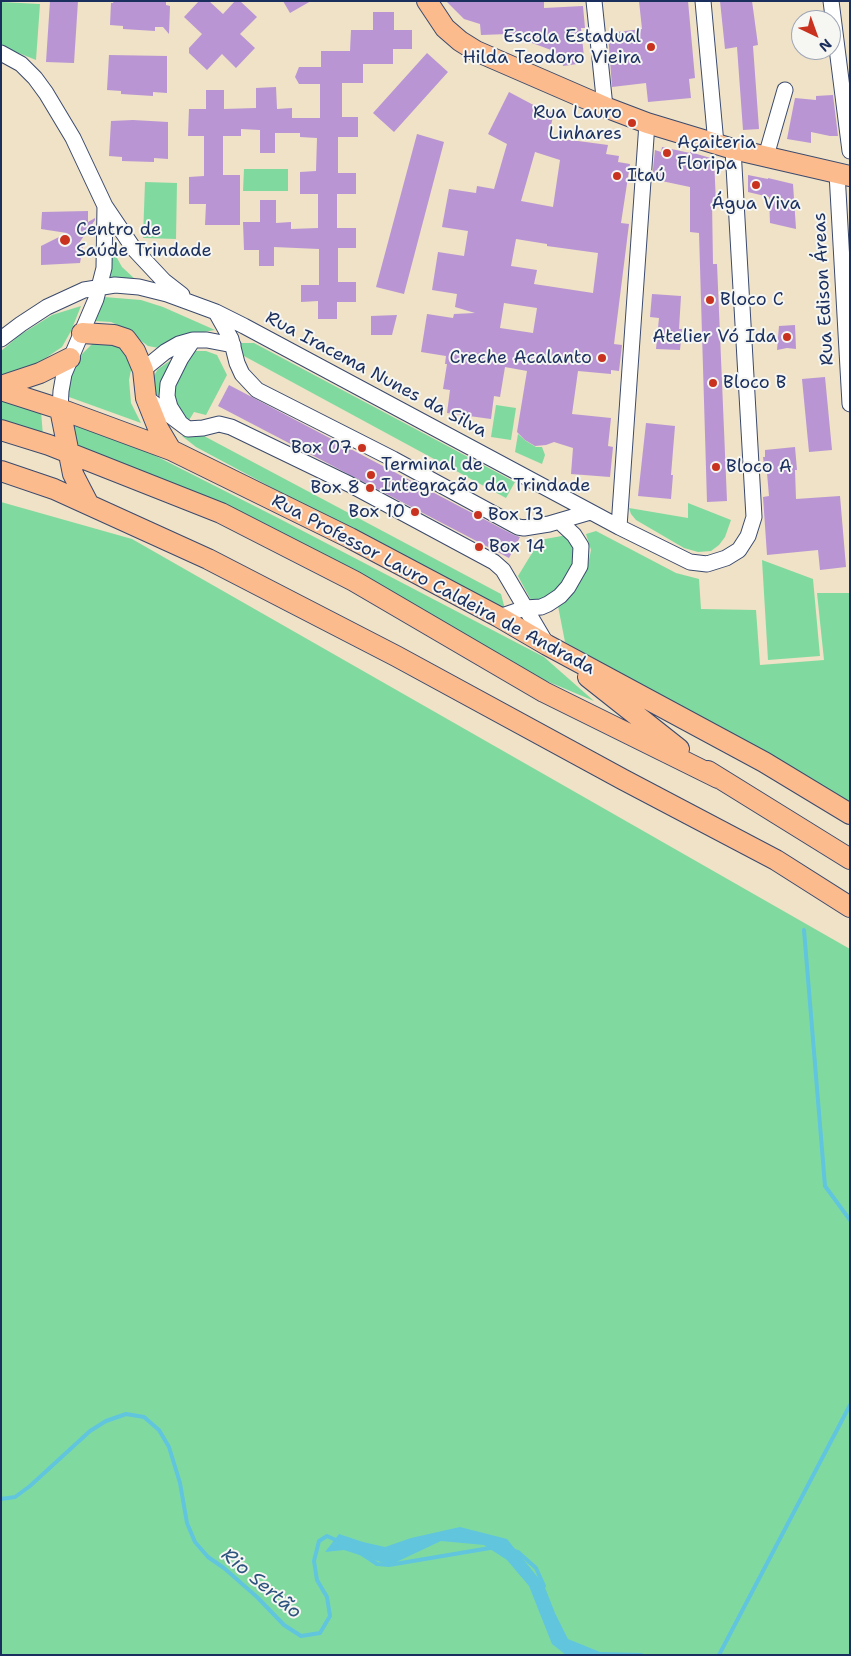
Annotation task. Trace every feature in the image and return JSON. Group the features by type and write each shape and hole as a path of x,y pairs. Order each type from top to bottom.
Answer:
{"main road":[{"path":"426,1 446,28 460,41 476,51 605,107 724,146 843,174"},
{"path":"82,333 114,335 126,340 139,358 143,370 146,398 158,428 171,450"},
{"path":"1,386 40,374 70,358"},
{"name":"Rua Professor Lauro Caldeira de Andrada","path":"1,390 60,409 171,450 350,538 764,762 850,814"},
{"path":"60,409 67,452 76,480 88,504"},
{"path":"1,430 67,452 221,513 354,581 544,692 718,778"},
{"path":"1,471 54,489 208,559 396,656 776,860 850,907"},
{"path":"547,645 718,778 850,860"}],"street":[{"path":"594,1 605,107"},
{"path":"703,1 724,146"},
{"path":"831,1 850,151"},
{"path":"1,53 20,64 35,78 46,94 73,138 105,206 134,249 164,281 191,302"},
{"path":"766,156 785,90"},
{"path":"619,527 647,122"},
{"name":"Rua Iracema Nunes da Silva","path":"1,339 47,307 84,290 115,285 139,287 191,302 216,312 619,527 690,562 707,564 726,558 739,550 748,536 754,517 724,146"},
{"name":"Rua Edison Áreas","path":"843,174 850,404"},
{"path":"60,409 61,391 70,358 100,287 104,268 105,206"},
{"path":"216,312 233,345 237,363 242,374 256,390 393,459 518,527 524,528 559,521 590,512"},
{"path":"143,370 165,352 179,344 193,340 207,340 233,345"},
{"path":"181,424 170,407 167,396 168,384 181,358 193,340"},
{"path":"146,398 188,429 219,424 231,427 349,484 494,562 503,570 547,645"},
{"path":"499,617 525,608 541,607 560,596 568,587 580,566 581,546 574,535 559,521"}],"green space":[{"path":"1,2 40,4 36,60 1,46"},
{"path":"244,169 288,169 288,191 243,191"},
{"path":"145,182 177,183 176,239 143,238"},
{"path":"112,249 122,267 136,280 110,278"},
{"path":"104,297 141,300 163,307 215,330 181,336 159,348 148,346 124,328 111,322 95,321"},
{"path":"81,306 62,347 25,372 1,375 1,351 20,335 52,315"},
{"path":"117,342 128,355 132,365 129,380 131,403 141,423 69,397 70,375 78,358 93,343"},
{"path":"238,343 254,343 515,482 506,498 244,356"},
{"path":"194,351 206,351 217,355 227,375 206,415 194,412 188,422 173,400 169,390"},
{"path":"177,356 160,395 155,396 152,379 158,369"},
{"path":"1,398 41,411 43,436 1,422"},
{"path":"496,405 516,408 511,440 491,437"},
{"path":"73,423 152,454 544,657 594,701 511,666 79,449"},
{"path":"518,434 536,447 542,447 545,455 542,464 515,452"},
{"path":"182,436 204,436 501,594 506,613 196,447"},
{"path":"1,502 132,539 850,949 850,1655 1,1655"},
{"path":"688,503 731,520 725,537 711,551 698,552 684,548 636,520 629,508 688,518"},
{"path":"596,531 676,573 699,579 701,609 756,610 760,665 824,660 817,593 850,593 850,802 565,642 558,606 587,569 591,550 586,534"},
{"path":"567,535 576,546 573,563 561,585 545,599 532,602 518,576 540,540"},
{"path":"762,560 813,579 820,656 768,660"}],"water":[{"path":"460,1527 507,1539 544,1585 568,1639 600,1652 641,1653 647,1655 566,1655 552,1644 529,1586 507,1560 484,1545 441,1541 390,1565 344,1550 325,1552 339,1534 385,1547 411,1538"}],"building":[{"path":"50,1 78,1 74,63 46,62"},
{"path":"114,1 166,1 166,5 170,6 169,34 163,27 155,27 155,31 123,29 123,26 110,25 111,3"},
{"path":"199,1 209,1 223,14 235,1 240,1 257,17 240,34 255,48 236,68 222,54 207,70 189,53 189,48 202,34 184,17"},
{"path":"283,1 311,1 290,13"},
{"path":"446,1 544,1 544,8 583,6 585,28 581,28 584,57 576,58 577,64 563,66 562,60 549,62 551,50 508,34 481,35 480,24 464,19"},
{"name":"Escola Estadual Hilda Teodoro Vieira","path":"639,1 688,1 695,78 689,79 691,98 648,102 646,83 612,87 608,33 642,29"},
{"path":"720,1 752,1 758,45 753,46 759,129 743,130 737,47 725,49"},
{"path":"373,12 394,12 394,30 412,30 412,49 393,49 393,64 363,64 363,83 342,83 342,117 358,117 358,137 338,137 338,173 356,173 356,194 337,194 337,228 356,228 356,248 338,248 338,282 356,282 356,302 337,302 337,319 318,319 318,301 301,302 301,285 319,285 319,249 274,247 274,266 259,266 259,250 244,250 243,222 260,222 260,200 276,200 276,223 291,222 291,229 318,228 318,194 300,194 300,172 316,171 317,138 300,137 300,133 275,133 275,153 260,153 260,130 241,129 241,136 223,136 223,175 240,175 240,225 205,225 206,204 189,204 189,177 204,176 204,136 188,136 189,109 206,109 206,90 224,90 224,109 256,108 256,88 276,87 277,109 292,108 292,118 320,118 320,84 299,84 295,77 299,67 321,67 321,51 350,51 351,30 373,30"},
{"path":"427,53 448,72 394,132 373,113"},
{"path":"109,55 167,56 167,93 153,92 153,96 121,94 121,91 107,90"},
{"path":"509,92 541,109 554,113 548,137 608,145 606,154 619,156 618,162 630,164 621,223 629,224 614,344 622,345 619,371 611,370 611,374 578,371 572,414 611,418 608,446 613,447 610,477 571,474 573,448 554,442 535,446 517,432 527,371 505,367 500,397 494,396 491,419 447,413 450,390 443,389 447,364 445,364 446,356 421,352 427,314 453,318 454,314 475,313 455,307 457,294 432,290 438,252 464,256 468,231 442,227 449,189 476,193 477,186 494,189 507,144 488,134","holes":["535,152 560,160 553,207 521,201","516,239 547,244 547,246 598,253 593,293 534,284 537,270 511,266","504,303 537,308 533,333 500,328"]},
{"path":"833,95 838,136 811,132 811,143 787,139 795,98 816,100 816,96"},
{"path":"111,121 168,122 168,159 154,158 154,162 122,161 122,157 109,156"},
{"path":"417,134 444,142 404,294 376,287"},
{"path":"662,147 714,159 716,203 712,202 713,264 717,264 727,501 707,502 699,233 690,232 690,187 652,179 655,150 661,152"},
{"path":"748,175 793,184 796,229 770,223 769,197 748,192"},
{"name":"Centro de Saúde Trindade","path":"88,211 88,222 95,218 95,220 77,246 83,246 80,263 41,265 41,246 67,233 41,229 42,212"},
{"path":"652,294 681,296 679,329 682,329 680,350 656,349 659,318 650,317"},
{"path":"397,315 392,335 371,335 371,316"},
{"name":"Atelier Vó Ida","path":"795,325 796,349 777,350 779,326"},
{"path":"825,377 832,450 809,452 802,379"},
{"path":"229,385 520,537 509,558 218,406"},
{"path":"646,423 675,426 671,499 638,496"},
{"path":"795,447 797,470 795,470 796,499 840,496 846,567 820,570 818,550 767,555 763,497 769,496 767,473 765,473 763,457 765,457 765,450"}],"waterway":[{"path":"804,930 825,1186 850,1220"},
{"path":"719,1655 850,1405"},
{"name":"Rio Sertão","path":"1,1499 15,1497 30,1486 90,1431 106,1421 126,1414 144,1417 159,1430 169,1447 180,1483 187,1523 195,1542 208,1557 224,1568 257,1597 284,1625 301,1636 320,1633 330,1616 327,1597 317,1580 314,1561 319,1541 327,1536 338,1541"},
{"name":"Rio Sertão","path":"362,1554 377,1564 389,1565 490,1548"},
{"name":"Rio Sertão","path":"514,1551 518,1552 536,1568 544,1586"}],"place":[{"name":"Escola Estadual Hilda Teodoro Vieira","path":"651,47"},
{"name":"Rua Lauro Linhares","path":"632,123"},
{"name":"Açaiteria Floripa","path":"667,153"},
{"name":"Itaú","path":"617,176"},
{"name":"Água Viva","path":"756,185"},
{"name":"Centro de Saúde Trindade","path":"65,240"},
{"name":"Bloco C","path":"710,300"},
{"name":"Atelier Vó Ida","path":"787,337"},
{"name":"Creche Acalanto","path":"602,358"},
{"name":"Bloco B","path":"713,383"},
{"name":"Box 07","path":"362,448"},
{"name":"Bloco A","path":"716,467"},
{"name":"Terminal de Integração da Trindade","path":"371,475"},
{"name":"Box 8","path":"370,488"},
{"name":"Box 10","path":"415,512"},
{"name":"Box 13","path":"478,515"},
{"name":"Box 14","path":"479,547"}]}
